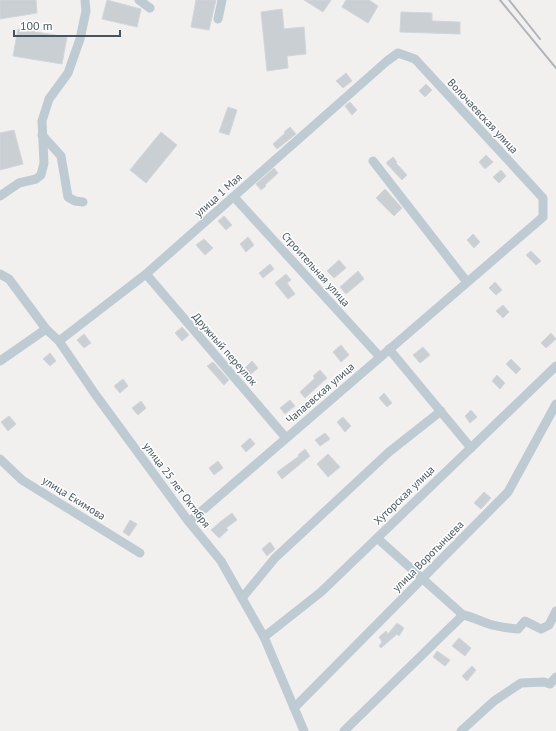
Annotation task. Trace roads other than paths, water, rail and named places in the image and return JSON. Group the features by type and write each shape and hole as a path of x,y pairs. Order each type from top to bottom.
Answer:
{"street":[{"path":"0,196 19,183 36,179 41,175 44,163 42,121 49,99 68,73 80,39 86,11 85,0"},
{"path":"139,0 150,8"},
{"path":"218,19 222,0"},
{"name":"Волочаевская улица","path":"387,61 398,53 415,59 543,198 543,217"},
{"name":"улица 1 Мая","path":"59,341 146,274 387,61"},
{"path":"42,135 61,156 68,197 75,201 83,202"},
{"path":"372,161 467,282"},
{"name":"Строительная улица","path":"234,197 380,358"},
{"name":"Чапаевская улица","path":"189,522 543,217"},
{"name":"улица 25 лет Октября","path":"0,274 9,279 46,329 59,341 95,394 189,522 221,561 264,637 304,731"},
{"name":"Дружный переулок","path":"146,274 286,438"},
{"path":"0,361 46,329"},
{"path":"389,349 471,448"},
{"name":"Хуторская улица","path":"264,637 321,592 556,366"},
{"name":"улица Воротынцева","path":"294,708 508,492 556,404"},
{"path":"242,598 275,558 389,452 441,411"},
{"name":"улица Екимова","path":"0,459 22,480 140,553"},
{"path":"377,538 463,615 476,618 488,624 506,628 518,628 524,621 541,629 549,625 556,611"},
{"path":"344,731 463,615"},
{"path":"461,731 494,701 521,683 544,682 550,684 556,676"}],"railway":[{"path":"500,0 556,68"},
{"path":"509,0 540,39"}]}
